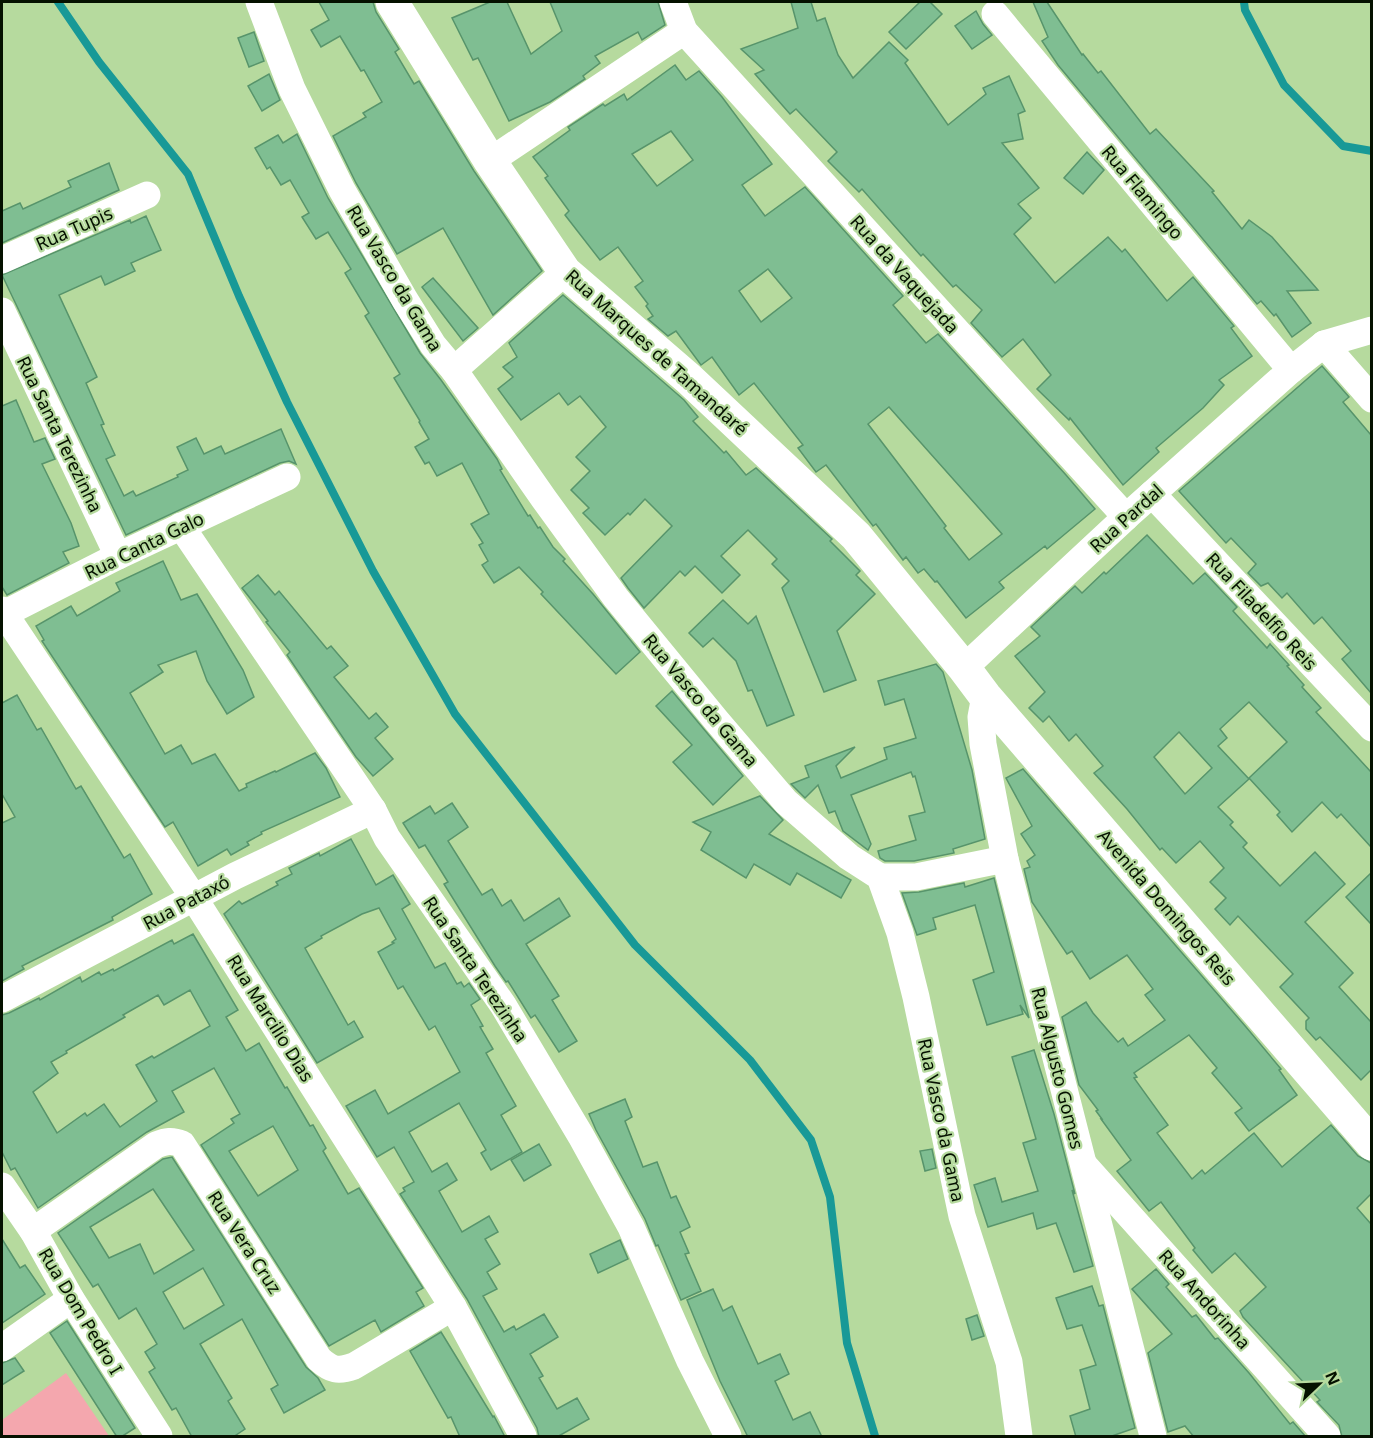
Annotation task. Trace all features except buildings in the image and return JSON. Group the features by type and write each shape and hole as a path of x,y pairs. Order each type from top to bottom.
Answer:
{"street":[{"name":"Rua Vasco da Gama","path":"259,2 292,89 342,190 433,345 454,370 616,598 716,720 786,802 849,857 880,877 900,933 911,976 962,1216 1009,1362 1019,1437"},
{"name":"Rua Marques de Tamandaré","path":"392,2 490,161 565,272 706,394 856,536 964,668"},
{"path":"490,161 684,31 673,2"},
{"name":"Rua Flamingo","path":"995,14 1291,370"},
{"name":"Rua da Vaquejada","path":"684,31 1126,517"},
{"name":"Rua Tupis","path":"2,260 147,195"},
{"path":"454,370 565,272"},
{"name":"Rua Santa Terezinha","path":"2,311 118,556"},
{"path":"1371,330 1324,344 1371,399"},
{"name":"Rua Pardal","path":"964,668 1126,517 1291,370 1324,344"},
{"name":"Rua Canta Galo","path":"2,613 287,477"},
{"name":"Rua Filadelfio Reis","path":"1152,495 1371,728"},
{"name":"Rua Santa Terezinha","path":"181,526 373,810 387,838 503,1005 581,1136 631,1227 690,1360 728,1437"},
{"name":"Rua Marcilio Dias","path":"2,613 194,898 453,1307 523,1437"},
{"name":"Avenida Domingos Reis","path":"964,668 985,696 1371,1144"},
{"name":"Rua Algusto Gomes","path":"985,696 981,717 982,744 1005,859 1154,1437"},
{"name":"Rua Pataxó","path":"2,999 235,876 373,810"},
{"path":"880,877 915,877 1005,859"},
{"name":"Rua Vera Cruz","path":"33,1231 156,1145 165,1141 174,1141 182,1144 320,1359 329,1368 340,1371 354,1366 453,1307"},
{"name":"Rua Andorinha","path":"1082,1162 1327,1437"},
{"name":"Rua Dom Pedro I","path":"2,1186 33,1231 71,1299 159,1437"},
{"path":"2,1348 71,1299"}],"shaded area":[{"path":"66,1373 109,1436 2,1436 2,1420"}],"waterway":[{"path":"58,2 99,62 188,174 239,296 287,402 373,571 455,714 635,945 750,1060 811,1140 830,1197 847,1343 875,1436"},
{"path":"1244,2 1245,10 1284,85 1343,146 1372,151"}]}
